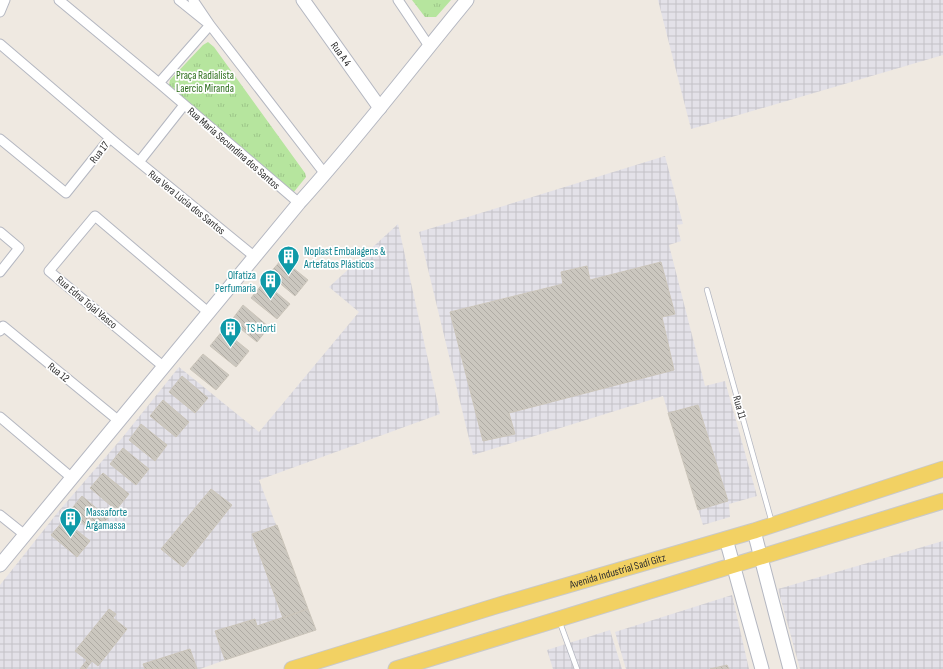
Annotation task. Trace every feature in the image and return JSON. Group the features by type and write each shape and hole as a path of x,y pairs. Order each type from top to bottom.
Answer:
{"main road":[{"name":"Avenida Industrial Sadi Gitz","path":"292,669 496,606 754,531 943,469"},
{"path":"396,669 943,501"}],"street":[{"path":"0,12 5,0"},
{"name":"Rua Maria Secundina dos Santos","path":"59,0 159,83 299,203"},
{"path":"179,0 210,25"},
{"path":"193,0 210,25 325,174"},
{"name":"Rua A 4","path":"303,0 380,108"},
{"path":"398,0 429,46"},
{"path":"0,565 208,312 380,108 467,0"},
{"path":"159,83 210,25"},
{"name":"Rua 17","path":"0,44 110,138 66,193 0,140"},
{"name":"Rua Vera Lúcia dos Santos","path":"184,105 139,162 255,256"},
{"path":"110,138 139,162"},
{"name":"Rua Edna Tojal Vasco","path":"164,367 49,271 95,216 208,312"},
{"path":"0,232 20,248 0,272"},
{"name":"Rua 12","path":"0,331 3,326 119,421"},
{"path":"0,417 72,478"},
{"path":"0,515 25,535"},
{"path":"754,531 790,669"},
{"path":"726,539 762,669"}],"lane":[{"name":"Rua 11","path":"707,290 773,524"},
{"path":"559,619 576,669"}],"shaded area":[{"path":"658,0 943,0 943,55 691,129"},
{"path":"665,156 683,224 677,225 681,241 669,245 705,386 725,381 757,496 729,504 730,517 703,525 663,396 473,455 419,232"},
{"path":"398,224 440,414 259,480 316,630 200,669 0,669 0,585 58,512 122,438 179,367 259,432 359,312 329,287"},
{"path":"943,541 943,669 800,669 778,589"},
{"path":"732,595 749,669 626,669 615,632"},
{"path":"610,630 622,669 553,669 547,650"}],"green space":[{"path":"412,0 451,0 436,17 425,17"},
{"name":"Praça Radialista Laercio Miranda","path":"208,42 214,47 305,173 306,177 293,193 219,128 173,91 169,85 170,80 203,45"}],"building":[{"name":"Noplast Embalagens & Artefatos Plásticos","path":"282,259 308,280 295,296 269,274"},
{"path":"661,262 675,314 662,317 674,370 509,413 515,434 483,441 450,312 563,284 561,272 587,266 590,280"},
{"name":"Olfatiza Perfumaria","path":"264,282 290,304 277,319 251,298"},
{"path":"243,305 269,327 257,342 231,321"},
{"name":"TS Horti","path":"223,330 249,351 236,367 210,346"},
{"path":"203,354 229,375 216,390 190,369"},
{"path":"182,376 208,398 195,413 169,392"},
{"path":"163,400 189,422 176,437 150,416"},
{"path":"698,405 728,501 698,510 668,413"},
{"path":"141,424 167,445 155,461 129,440"},
{"path":"123,448 149,469 136,485 110,464"},
{"path":"103,473 129,494 116,510 90,488"},
{"path":"211,489 232,505 183,567 161,549"},
{"path":"82,496 108,518 95,533 69,512"},
{"name":"Massaforte Argamassa","path":"64,520 90,541 77,557 51,535"},
{"path":"277,525 308,609 283,618 252,534"},
{"path":"109,609 116,614 113,618 127,629 98,666 92,661 86,669 80,669 87,660 75,651"},
{"path":"308,609 316,630 225,660 215,631 255,619 257,626"},
{"path":"190,649 197,669 145,669 143,664"},
{"path":"727,665 729,669 710,669"}],"place":[{"name":"Noplast Embalagens & Artefatos Plásticos","path":"289,276"},
{"name":"Olfatiza Perfumaria","path":"271,300"},
{"name":"TS Horti","path":"230,348"},
{"name":"Massaforte Argamassa","path":"70,538"}]}
